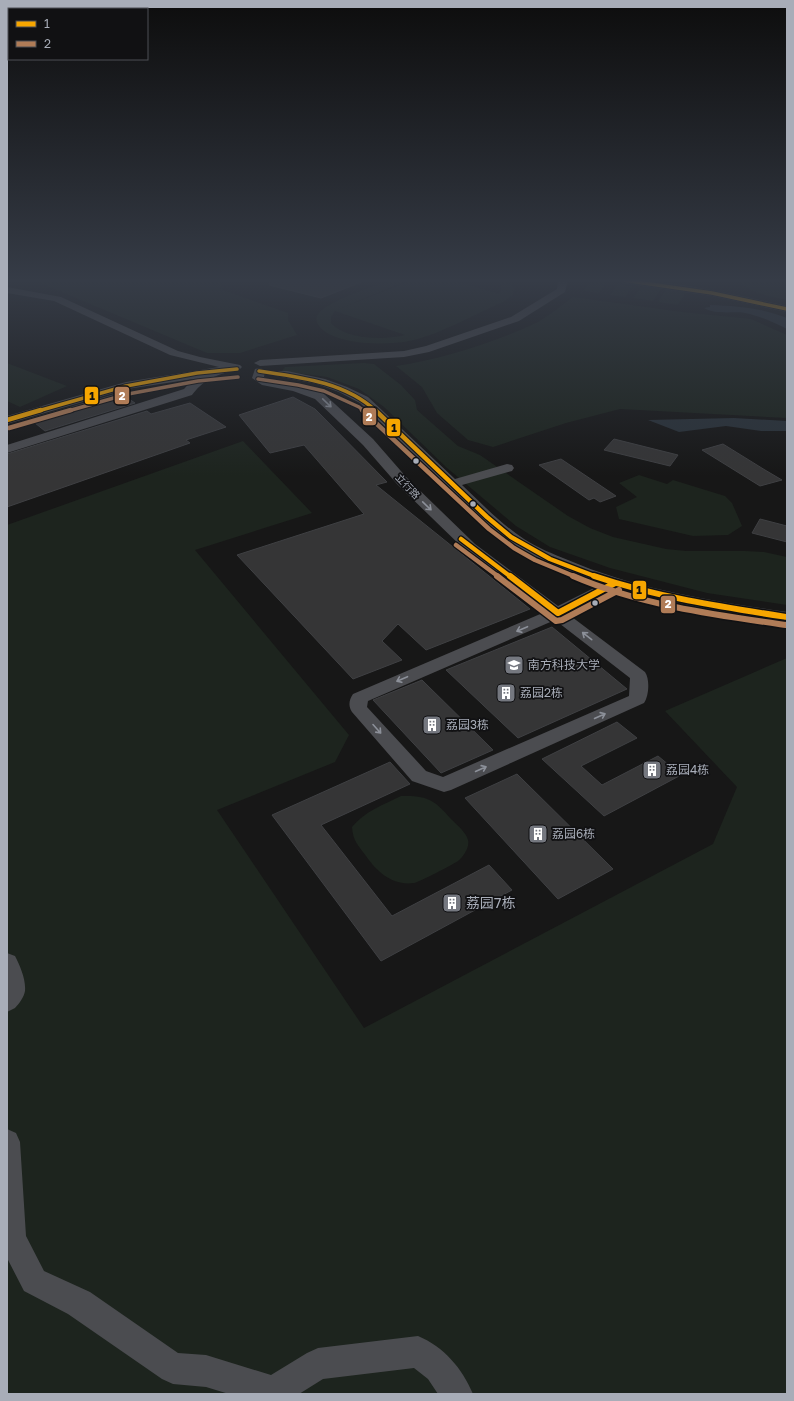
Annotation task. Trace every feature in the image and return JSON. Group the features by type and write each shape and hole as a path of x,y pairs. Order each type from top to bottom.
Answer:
{"street":[{"path":"158,345 174,353 198,360 241,365"},
{"path":"241,365 245,373 260,367 292,360 404,354 439,345"},
{"path":"7,420 119,387 241,365"},
{"path":"260,367 319,380 340,387 360,397 372,406 494,523 519,542 560,564 616,583 712,606 787,617"},
{"name":"立行路","path":"260,367 258,378 266,383 296,388 319,396 368,442 402,481 470,547 558,613"},
{"path":"7,449 188,392 197,380 214,371"},
{"path":"188,392 201,397"},
{"path":"452,484 507,468"},
{"path":"558,613 639,676 638,699 444,785 419,776 358,708 359,698 558,613 616,583"},
{"path":"7,963 11,975 13,992 7,1001"},
{"path":"7,1142 12,1238 34,1281 79,1303 173,1368 206,1371 273,1392 318,1364 418,1352 439,1368 458,1394"}],"shaded area":[{"path":"189,345 264,345 240,353 207,353"},
{"path":"479,345 787,345 787,418 620,409 566,423 493,447 468,440 437,413 422,387 396,366 432,359"},
{"path":"7,363 67,386 20,407 7,401"},
{"path":"364,363 374,364 401,385 415,400 417,410 458,446 480,455 568,516 590,528 613,537 666,549 686,551 764,552 787,557 787,605 707,593 610,568 550,547 516,526 447,468 384,407 359,389 327,377 282,371 285,367"},
{"path":"734,418 787,421 787,431 761,431 726,426 679,432 648,420"},
{"path":"243,441 312,513 195,550 349,735 335,762 217,810 364,1028 713,844 737,787 665,711 787,658 787,1394 7,1394 7,525"},
{"path":"639,475 667,484 673,480 725,496 732,503 742,526 728,535 693,536 619,519 616,507 637,497 619,483"},
{"path":"401,796 418,796 435,803 461,829 468,840 466,852 458,861 414,883 392,880 380,872 358,846 352,827 357,821 375,809"}],"building":[{"path":"120,393 135,403 45,431 30,419"},
{"path":"293,397 315,409 387,482 376,485 530,609 426,650 398,624 382,641 402,660 353,679 237,555 364,514 304,445 270,453 239,415"},
{"path":"190,403 226,427 186,440 190,443 7,507 7,454 147,411 151,414"},
{"path":"614,439 678,455 670,466 604,450"},
{"path":"723,444 782,480 760,486 702,450"},
{"path":"561,459 616,496 600,502 594,498 589,500 539,465"},
{"path":"760,519 787,526 787,542 752,533"},
{"path":"552,627 627,689 518,738 446,670"},
{"name":"荔园3栋","path":"422,680 493,750 441,773 373,700"},
{"name":"荔园4栋","path":"617,722 637,738 581,766 602,785 658,756 681,775 604,816 542,759"},
{"path":"390,762 410,784 321,825 392,916 489,865 512,890 381,961 272,815"},
{"name":"荔园6栋","path":"517,774 613,869 558,899 465,798"}],"transit line":[{"name":"1","path":"7,420 126,386 197,373 237,369"},
{"name":"1","path":"259,371 286,375 326,384 364,400 495,524 520,543 550,559 582,573 615,584 650,593 719,607 787,617"},
{"name":"2","path":"9,428 128,394 198,381 238,377"},
{"name":"2","path":"258,379 298,385 324,391 359,407 489,529 514,548 535,560 584,581 630,596 709,614 786,625"},
{"name":"1","path":"461,539 558,613 615,583"},
{"name":"2","path":"456,545 556,621 562,620 619,590"}],"place":[{"name":"南方科技大学","path":"514,665"},
{"name":"荔园2栋","path":"506,693"},
{"name":"荔园3栋","path":"432,725"},
{"name":"荔园4栋","path":"652,770"},
{"name":"荔园6栋","path":"538,834"},
{"name":"荔园7栋","path":"452,903"}]}
